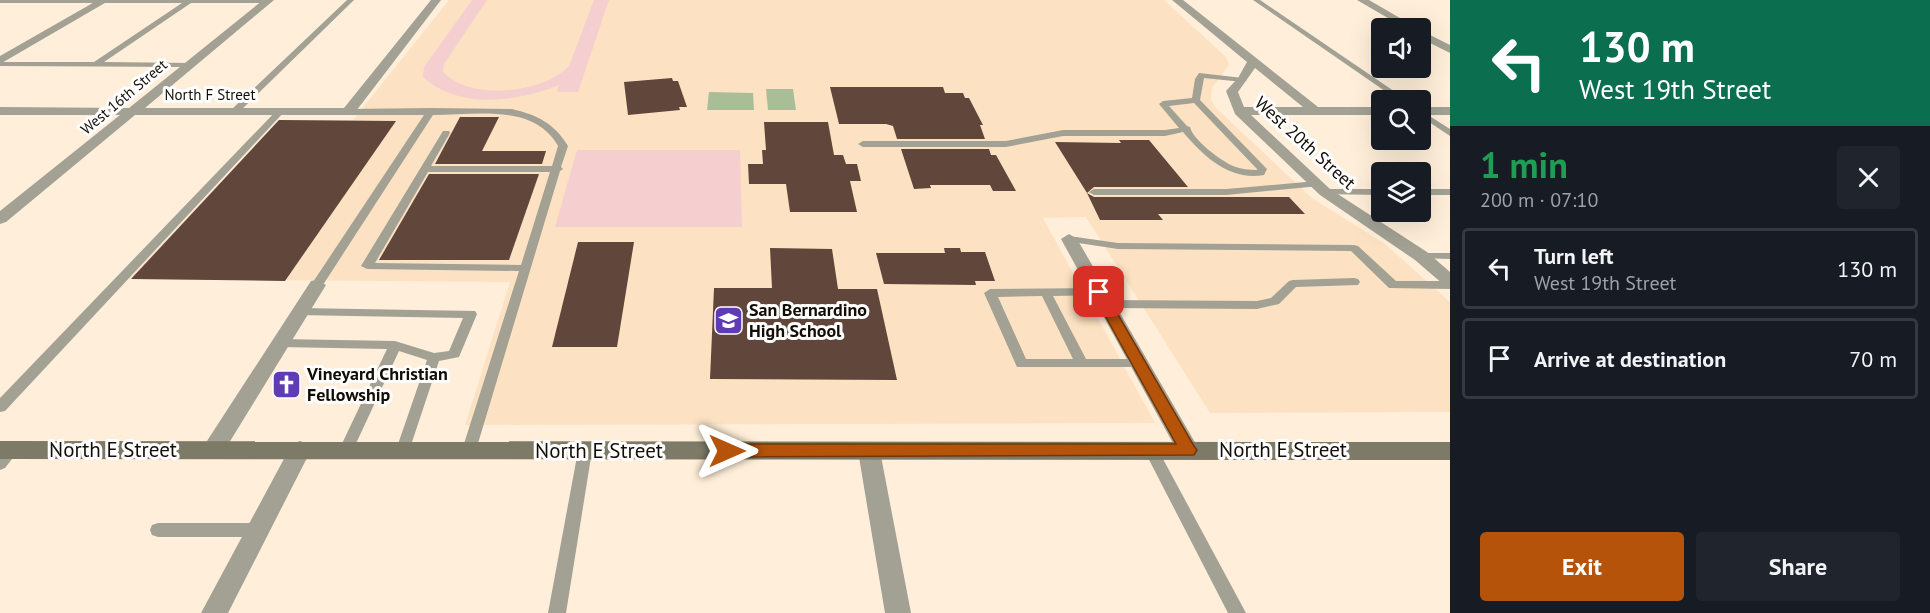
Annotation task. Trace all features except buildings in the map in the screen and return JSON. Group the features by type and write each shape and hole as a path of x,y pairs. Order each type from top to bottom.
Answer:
{"main road":[{"name":"North E Street","path":"4,454 213,450 1450,451"}],"street":[{"name":"West 16th Street","path":"0,219 126,119 130,111 269,0"},
{"path":"348,111 436,0"},
{"name":"West 20th Street","path":"1177,0 1315,111"},
{"path":"1362,0 1394,18"},
{"path":"0,63 104,1"},
{"path":"1431,39 1450,50"},
{"name":"West 20th Street","path":"1253,60 1243,80 1232,91 1239,111 1321,188 1421,256 1450,283"},
{"name":"North F Street","path":"0,111 348,111"},
{"path":"1239,111 1371,111"},
{"path":"1431,112 1450,111"},
{"path":"1069,239 1188,450"},
{"path":"213,450 317,285"},
{"path":"214,613 300,450"},
{"path":"869,451 898,613"}],"lane":[{"path":"0,1 269,0"},
{"path":"235,111 351,0"},
{"path":"1256,0 1388,90"},
{"path":"95,64 189,1"},
{"path":"0,63 189,64"},
{"path":"1243,80 1202,75 1198,79 1196,100 1262,169 1261,173"},
{"path":"1196,100 1164,104 1218,164 1232,171 1261,173 1286,186"},
{"path":"0,407 281,111"},
{"path":"348,111 512,112 532,116 557,133 563,146 558,169 469,450"},
{"path":"317,285 431,111"},
{"path":"1431,120 1450,133"},
{"path":"863,144 1006,144 1063,133 1165,133 1187,129"},
{"path":"446,133 367,266 525,268"},
{"path":"423,169 558,169"},
{"path":"1094,192 1226,192 1286,186 1371,191"},
{"path":"1431,192 1450,192"},
{"path":"1069,239 1118,246 1354,248 1393,285 1450,283"},
{"path":"1421,256 1450,256"},
{"path":"1140,364 1022,364 990,293 1046,293 1102,298 1257,305 1275,301 1293,284 1354,282"},
{"path":"1046,293 1082,364"},
{"path":"280,343 395,345 434,358 454,354 471,314 300,312"},
{"path":"346,450 395,345"},
{"path":"403,450 434,358"},
{"path":"1151,450 1237,613"},
{"path":"557,613 585,451"},
{"path":"158,530 258,530"}],"shaded area":[{"name":"San Bernardino High School","path":"449,0 1164,0 1226,57 1229,65 1212,88 1211,99 1216,108 1312,198 1385,244 1450,302 1450,412 1210,413 1086,217 1043,218 1155,423 465,425 510,282 129,279 279,120 353,120"},
{"path":"472,0 487,0 444,64 443,72 455,81 470,87 506,90 542,83 569,66 594,0 609,0 578,92 557,92 559,85 507,99 471,99 437,88 423,77 424,67"},
{"path":"766,89 793,89 796,110 768,110"},
{"path":"709,92 753,93 754,110 707,110"},
{"path":"577,150 740,150 742,227 555,227"}],"place":[{"name":"San Bernardino High School","path":"728,320"},
{"name":"Vineyard Christian Fellowship","path":"286,384"}],"route":[{"path":"727,451 1188,450 1099,292"}]}
